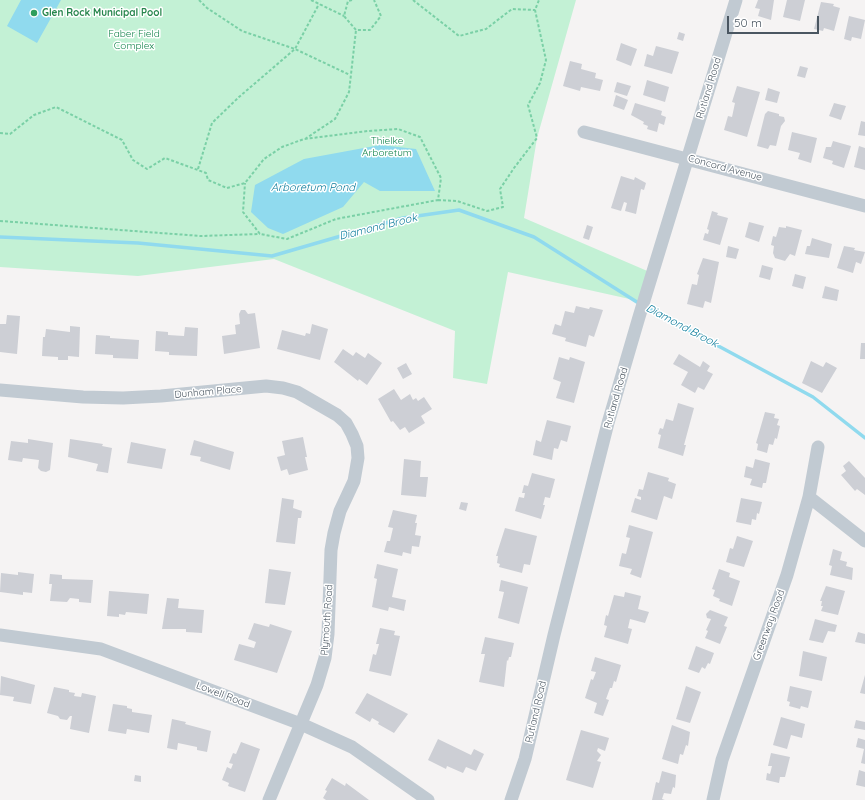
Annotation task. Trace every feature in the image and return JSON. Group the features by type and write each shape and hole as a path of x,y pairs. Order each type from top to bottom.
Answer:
{"street":[{"name":"Rutland Road","path":"511,800 525,759 554,635 606,430 736,0"},
{"name":"Concord Avenue","path":"584,132 865,206"},
{"name":"Dunham Place","path":"0,390 84,397 123,398 177,395 266,386 283,388 308,397 346,423 357,446 358,458 354,481"},
{"name":"Greenway Road","path":"713,800 722,760 787,575 809,497 818,447"},
{"name":"Plymouth Road","path":"269,800 317,685 325,658 328,634 331,550 340,511 354,481"},
{"path":"809,497 865,541"},
{"name":"Lowell Road","path":"0,635 101,649 301,724 352,747 428,800"}],"path":[{"path":"199,0 207,8 242,31 295,50 350,75"},
{"path":"304,139 336,119 349,92 356,30 344,16 311,0"},
{"path":"344,16 348,1 352,0"},
{"path":"356,30 370,30 381,16 374,0"},
{"path":"413,0 459,36 486,28 512,9 535,10"},
{"path":"0,221 201,236 260,234 288,239 336,219 438,200 457,201 486,211 503,207 500,189 537,138 528,104 540,83 546,60 535,10 539,0"},
{"path":"198,169 212,123 239,97 295,50 319,4"},
{"path":"0,133 10,134 34,115 56,108 122,140 133,160 147,169 166,158 198,169 206,173 208,180 227,188 245,183"},
{"path":"260,234 243,212 245,183 264,159 282,147 304,139 368,130 398,129 420,137 441,178 438,200"}],"green space":[{"name":"Thielke Arboretum","path":"0,0 576,0 537,138 524,218 652,273 643,302 508,272 487,384 453,378 455,331 274,259 138,276 0,267"}],"water":[{"name":"Glen Rock Municipal Pool","path":"21,0 61,0 37,43 7,26"},
{"name":"Arboretum Pond","path":"380,145 416,149 435,191 380,191 364,182 343,207 283,234 268,228 251,212 255,185 304,159"}],"building":[{"path":"758,0 774,0 771,20 758,16 760,9 755,8"},
{"path":"787,0 805,0 800,21 783,17"},
{"path":"821,2 834,4 833,6 840,8 834,31 824,28 823,31 814,29"},
{"path":"849,16 865,20 861,39 852,37 851,41 844,39"},
{"path":"679,32 685,34 683,41 677,39"},
{"path":"621,43 637,49 631,66 616,60"},
{"path":"656,46 679,52 672,74 644,66 647,54 653,56"},
{"path":"570,61 582,64 581,69 596,73 595,78 603,80 600,91 581,87 580,91 563,86"},
{"path":"800,66 808,68 805,78 797,76"},
{"path":"647,80 669,87 665,102 643,95"},
{"path":"617,82 631,86 627,96 614,92"},
{"path":"737,86 760,92 747,137 724,130 728,116 732,117 735,103 732,102"},
{"path":"768,88 780,92 777,103 765,100"},
{"path":"616,95 628,100 624,110 613,106"},
{"path":"635,103 662,111 661,115 666,117 664,125 659,123 657,132 647,129 648,126 643,124 644,122 631,115"},
{"path":"834,103 846,106 841,120 829,116"},
{"path":"768,111 779,114 779,116 784,117 785,121 781,126 776,146 770,145 768,149 757,146 765,114"},
{"path":"861,121 865,122 865,136 858,135"},
{"path":"792,132 817,138 811,163 798,159 800,153 788,150"},
{"path":"833,141 851,146 844,168 832,164 833,161 823,158 826,147 831,147"},
{"path":"859,146 865,148 865,170 854,167"},
{"path":"621,176 634,180 635,177 646,183 644,190 641,189 636,214 625,211 627,203 624,202 621,211 611,208"},
{"path":"712,211 718,213 717,215 728,218 720,245 703,240 705,233 708,234 709,230 707,229"},
{"path":"749,222 764,226 759,242 745,237"},
{"path":"587,225 593,227 589,240 583,238"},
{"path":"786,226 802,230 795,256 790,254 785,261 775,258 773,253 774,246 771,245 773,236 776,237 779,227 786,228"},
{"path":"812,238 832,244 829,258 805,254 807,246 810,246"},
{"path":"728,246 739,249 736,259 726,257"},
{"path":"844,246 865,252 861,264 856,262 853,273 837,268"},
{"path":"703,258 719,262 711,303 705,301 703,308 687,304 692,284 697,285 699,275 697,274"},
{"path":"762,265 773,268 770,280 759,277"},
{"path":"795,274 806,277 803,289 792,286"},
{"path":"825,286 839,290 837,301 822,298"},
{"path":"576,306 603,310 594,337 589,335 586,347 565,341 566,338 552,334 555,324 561,326 565,311 574,313"},
{"path":"241,310 245,310 248,314 255,313 260,348 224,354 222,336 236,334 235,325 240,324 239,314"},
{"path":"7,315 20,316 17,354 0,352 0,324 6,324"},
{"path":"312,324 328,329 320,360 277,349 282,330 305,336 306,333 310,334"},
{"path":"70,326 80,327 79,357 68,356 68,360 58,360 58,357 42,356 43,337 45,337 46,329 70,332"},
{"path":"185,327 198,328 197,356 169,355 169,352 155,351 156,331 168,332 168,335 184,336"},
{"path":"96,335 110,336 110,338 139,340 138,359 113,358 113,355 95,354"},
{"path":"861,343 865,343 865,359 860,359"},
{"path":"343,349 353,356 356,352 365,358 368,353 382,363 367,385 359,379 358,381 334,362"},
{"path":"679,354 700,367 703,361 710,366 707,371 713,374 704,390 698,387 695,393 681,385 688,372 673,364"},
{"path":"559,357 569,360 570,357 585,362 574,403 556,398 561,382 553,379"},
{"path":"811,361 823,367 826,362 837,368 822,393 802,383"},
{"path":"406,363 412,374 403,379 397,368"},
{"path":"394,389 401,400 410,394 413,400 416,398 418,401 424,397 432,409 421,416 425,423 409,433 405,427 400,430 393,421 391,422 378,399"},
{"path":"678,403 694,408 684,445 686,445 683,456 658,448 661,435 658,434 660,428 663,429 666,419 673,421"},
{"path":"765,412 775,414 774,418 779,419 777,425 780,426 777,439 775,438 773,445 769,444 767,453 757,450 758,444 756,443"},
{"path":"547,420 571,426 567,442 561,440 558,449 554,448 552,460 533,455 536,440 541,442"},
{"path":"303,437 308,470 289,475 287,469 281,471 277,457 285,455 282,441"},
{"path":"28,439 53,443 50,470 46,472 41,471 38,468 39,460 23,458 22,462 8,460 11,441 28,443"},
{"path":"70,439 103,444 102,446 112,448 108,473 96,471 98,464 68,457"},
{"path":"194,440 234,452 230,470 200,461 201,457 190,455"},
{"path":"131,442 166,449 162,469 127,463"},
{"path":"404,459 421,461 420,477 428,477 426,497 401,495"},
{"path":"755,459 770,463 766,483 763,483 762,488 750,485 752,479 744,477 746,466 753,468"},
{"path":"849,461 865,478 865,495 857,489 855,491 841,475 846,471 843,466"},
{"path":"648,472 669,478 668,481 676,484 672,499 664,496 657,520 631,512 635,498 641,500 641,497 637,496 639,489 643,490"},
{"path":"532,473 555,479 550,498 545,497 543,505 545,505 541,519 515,511 519,497 524,498 525,493 522,493 524,485 528,486"},
{"path":"282,498 294,500 293,508 302,511 301,518 298,518 295,544 276,542"},
{"path":"741,498 762,502 759,514 757,513 756,520 752,519 751,525 736,522"},
{"path":"461,502 468,503 466,511 459,509"},
{"path":"393,510 417,515 415,535 421,536 419,547 412,546 411,554 403,552 402,556 384,552 387,541 390,541 393,528 388,527"},
{"path":"629,525 653,532 641,578 630,574 632,569 619,566 622,553 626,554 630,538 626,537"},
{"path":"505,528 537,536 530,565 524,564 522,573 499,567 500,564 497,563 498,556 496,556"},
{"path":"737,536 753,541 744,567 726,562 730,548 733,549"},
{"path":"833,549 842,552 840,560 847,562 846,566 853,568 852,580 830,575 832,566 829,565"},
{"path":"377,564 398,569 392,597 406,600 404,611 389,607 388,611 372,607 377,579 374,578"},
{"path":"269,569 291,572 285,605 265,603"},
{"path":"719,569 730,573 729,577 740,581 732,606 719,601 720,599 713,596 715,590 712,589"},
{"path":"18,572 34,574 32,593 23,592 23,595 0,592 1,573 18,575"},
{"path":"50,574 62,575 62,579 93,580 91,603 79,602 79,599 70,598 67,602 50,601 52,584 49,584"},
{"path":"501,580 528,587 519,624 498,618 504,592 499,591"},
{"path":"826,586 845,591 838,615 821,611 823,606 821,606 822,601 820,601"},
{"path":"109,591 149,594 147,614 126,612 125,615 119,614 119,617 107,616"},
{"path":"625,592 641,596 638,609 649,612 645,623 630,619 628,628 632,629 628,644 604,637 607,626 604,625 606,615 608,616 614,595 624,597"},
{"path":"167,598 179,599 178,608 204,610 202,633 186,632 186,629 162,629"},
{"path":"710,610 728,617 724,626 727,627 720,644 705,638 708,631 706,630 711,619 707,618 706,614"},
{"path":"815,619 837,625 835,632 828,631 823,643 809,640"},
{"path":"254,623 269,627 270,624 292,631 277,673 234,660 239,644 254,648 256,642 248,639"},
{"path":"380,628 395,631 394,635 400,636 391,676 369,671 373,654 376,655 379,644 376,644"},
{"path":"858,632 865,634 865,644 855,642"},
{"path":"485,637 514,643 511,657 509,657 508,661 507,660 504,687 479,682 485,654 481,654"},
{"path":"696,646 714,653 710,664 708,663 705,669 702,667 699,673 688,669"},
{"path":"803,651 827,657 822,681 799,676"},
{"path":"595,657 621,665 616,682 614,681 606,699 609,700 603,716 594,713 597,703 585,698 591,679 593,680 596,672 591,671"},
{"path":"865,675 865,694 860,693"},
{"path":"1,676 35,685 31,704 13,701 14,697 0,695"},
{"path":"686,686 701,692 690,723 676,719"},
{"path":"790,686 812,691 808,708 801,706 800,709 789,706 790,702 787,701"},
{"path":"54,687 69,690 69,692 75,693 74,696 81,697 82,693 96,696 89,733 70,729 72,716 70,716 67,720 60,719 58,716 47,713"},
{"path":"367,693 408,714 394,733 378,724 379,722 372,718 370,722 355,713"},
{"path":"113,704 127,706 127,708 132,709 132,712 152,715 149,733 127,729 126,734 108,731"},
{"path":"781,717 805,724 802,738 791,735 787,749 773,745"},
{"path":"172,719 186,722 185,724 211,731 207,752 197,750 197,747 178,743 177,750 167,748"},
{"path":"856,720 865,722 865,730 854,728"},
{"path":"672,725 690,732 688,746 686,745 683,755 680,754 678,764 662,759"},
{"path":"581,730 609,738 605,751 598,748 597,751 601,755 597,761 601,762 593,788 566,780"},
{"path":"858,738 865,740 865,764 861,763 864,749 856,747"},
{"path":"438,739 471,755 474,749 484,754 476,771 466,767 463,773 447,766 446,769 428,760"},
{"path":"241,742 260,749 245,792 228,786 229,783 222,780 227,767 231,769 233,764 229,763 233,753 236,754"},
{"path":"771,753 790,757 785,777 780,777 779,783 766,780 767,773 770,774 772,766 768,766"},
{"path":"859,770 865,772 865,787 856,785"},
{"path":"662,771 676,775 675,788 673,787 671,794 664,793 662,799 665,800 652,800 656,782 659,783"},
{"path":"135,775 141,776 141,782 134,781"},
{"path":"332,778 345,786 346,783 369,800 326,800 323,798 327,791 325,790"}],"waterway":[{"name":"Diamond Brook","path":"0,237 138,243 272,256 403,218 459,210 534,237 640,304"},
{"name":"Diamond Brook","path":"646,307 813,397 865,438"}],"place":[{"name":"Glen Rock Municipal Pool","path":"34,13"}],"park label":[{"name":"Faber Field Complex","path":"134,40"}]}
